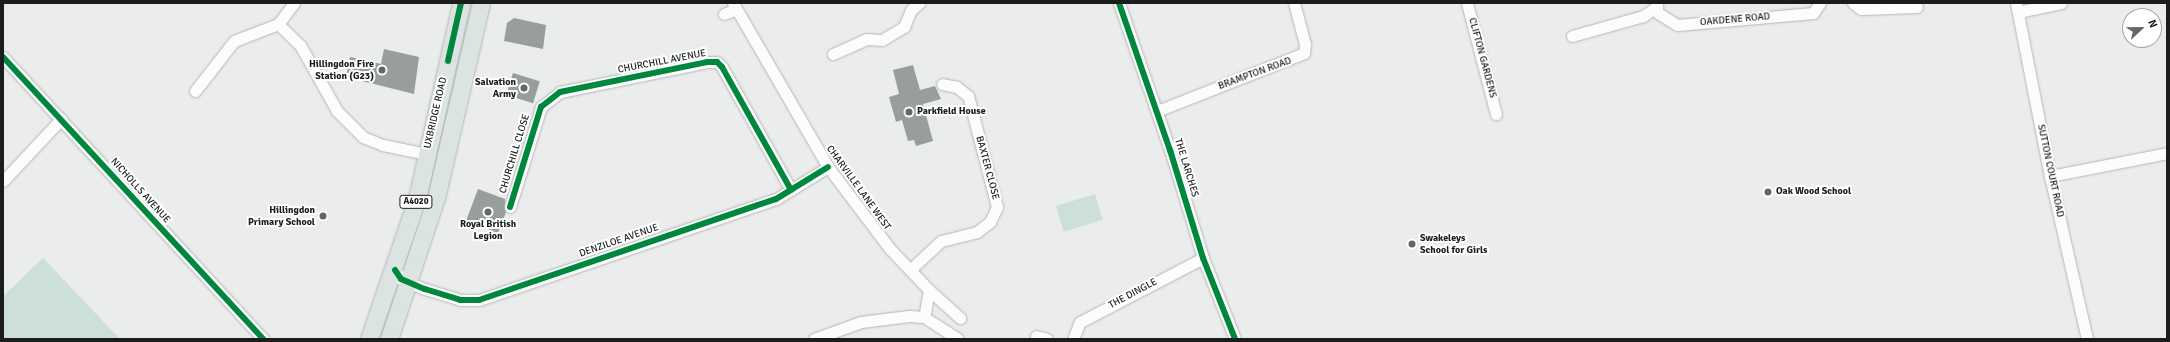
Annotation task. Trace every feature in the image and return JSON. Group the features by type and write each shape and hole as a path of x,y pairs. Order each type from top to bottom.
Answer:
{"main road":[{"name":"UXBRIDGE ROAD","path":"369,339 395,270 417,199 461,3"},
{"name":"UXBRIDGE ROAD","path":"389,339 409,283 436,198 481,3"}],"street":[{"path":"195,91 234,41 278,24 294,3"},
{"path":"834,54 866,39 882,40 904,28 911,10 919,3"},
{"name":"THE LARCHES","path":"1119,3 1157,111 1203,258 1235,339"},
{"name":"BRAMPTON ROAD","path":"1157,111 1304,53 1305,44 1294,3"},
{"name":"CLIFTON GARDENS","path":"1467,3 1496,114"},
{"name":"OAKDENE ROAD","path":"1656,5 1658,13 1677,25 1813,13 1820,3"},
{"path":"1853,3 1861,9 1917,8"},
{"path":"2017,8 2061,3"},
{"path":"1572,36 1643,16 1656,5"},
{"name":"CHARVILLE LANE WEST","path":"724,14 734,6 828,166 890,249 912,270 929,290 960,318"},
{"name":"SUTTON COURT ROAD","path":"2017,8 2050,176 2087,339"},
{"path":"278,24 300,45 337,111 363,137 383,145 427,154"},
{"name":"NICHOLLS AVENUE","path":"3,57 263,339"},
{"name":"CHURCHILL AVENUE","path":"540,107 560,92 717,62 791,190"},
{"name":"BAXTER CLOSE","path":"912,270 941,241 982,229 990,222 997,207 968,96 957,87 942,84"},
{"name":"CHURCHILL CLOSE","path":"510,207 540,107"},
{"path":"3,182 61,119"},
{"path":"2050,176 2167,153"},
{"name":"DENZILOE AVENUE","path":"409,283 460,300 479,300 776,199 828,166"},
{"path":"417,199 428,195 436,198"},
{"name":"THE DINGLE","path":"1073,339 1080,322 1203,258"},
{"path":"395,270 409,283"},
{"path":"924,317 929,290"},
{"path":"814,339 888,317 924,317 958,339"},
{"path":"1036,336 1047,339"}],"shaded area":[{"path":"1095,194 1103,220 1064,232 1056,206"},
{"path":"43,258 120,339 3,339 3,296"}],"building":[{"path":"514,18 546,25 543,49 504,41 507,23"},
{"name":"Hillingdon Fire Station (G23)","path":"384,49 419,57 414,94 346,77 350,57 381,64"},
{"name":"Parkfield House","path":"913,65 920,90 935,86 941,99 923,104 933,141 916,146 914,140 908,141 902,120 896,122 889,97 899,94 893,70"},
{"name":"Salvation Army","path":"513,73 540,81 533,103 506,95"},
{"name":"Royal British Legion","path":"478,189 505,199 506,212 498,233 466,221"}],"cycle path":[{"path":"448,61 461,3"},
{"path":"1119,3 1170,150 1203,258 1235,339"},
{"path":"3,57 263,339"},
{"path":"510,207 541,107 560,92 707,62 717,62 722,67 791,190"},
{"path":"395,270 401,279 425,289 460,300 479,300 776,199 828,167"}],"place":[{"name":"Hillingdon Fire Station (G23)","path":"382,70"},
{"name":"Salvation Army","path":"524,88"},
{"name":"Parkfield House","path":"909,112"},
{"name":"Oak Wood School","path":"1768,192"},
{"name":"Royal British Legion","path":"488,212"},
{"name":"Hillingdon Primary School","path":"323,216"},
{"name":"Swakeleys School for Girls","path":"1412,244"}]}
